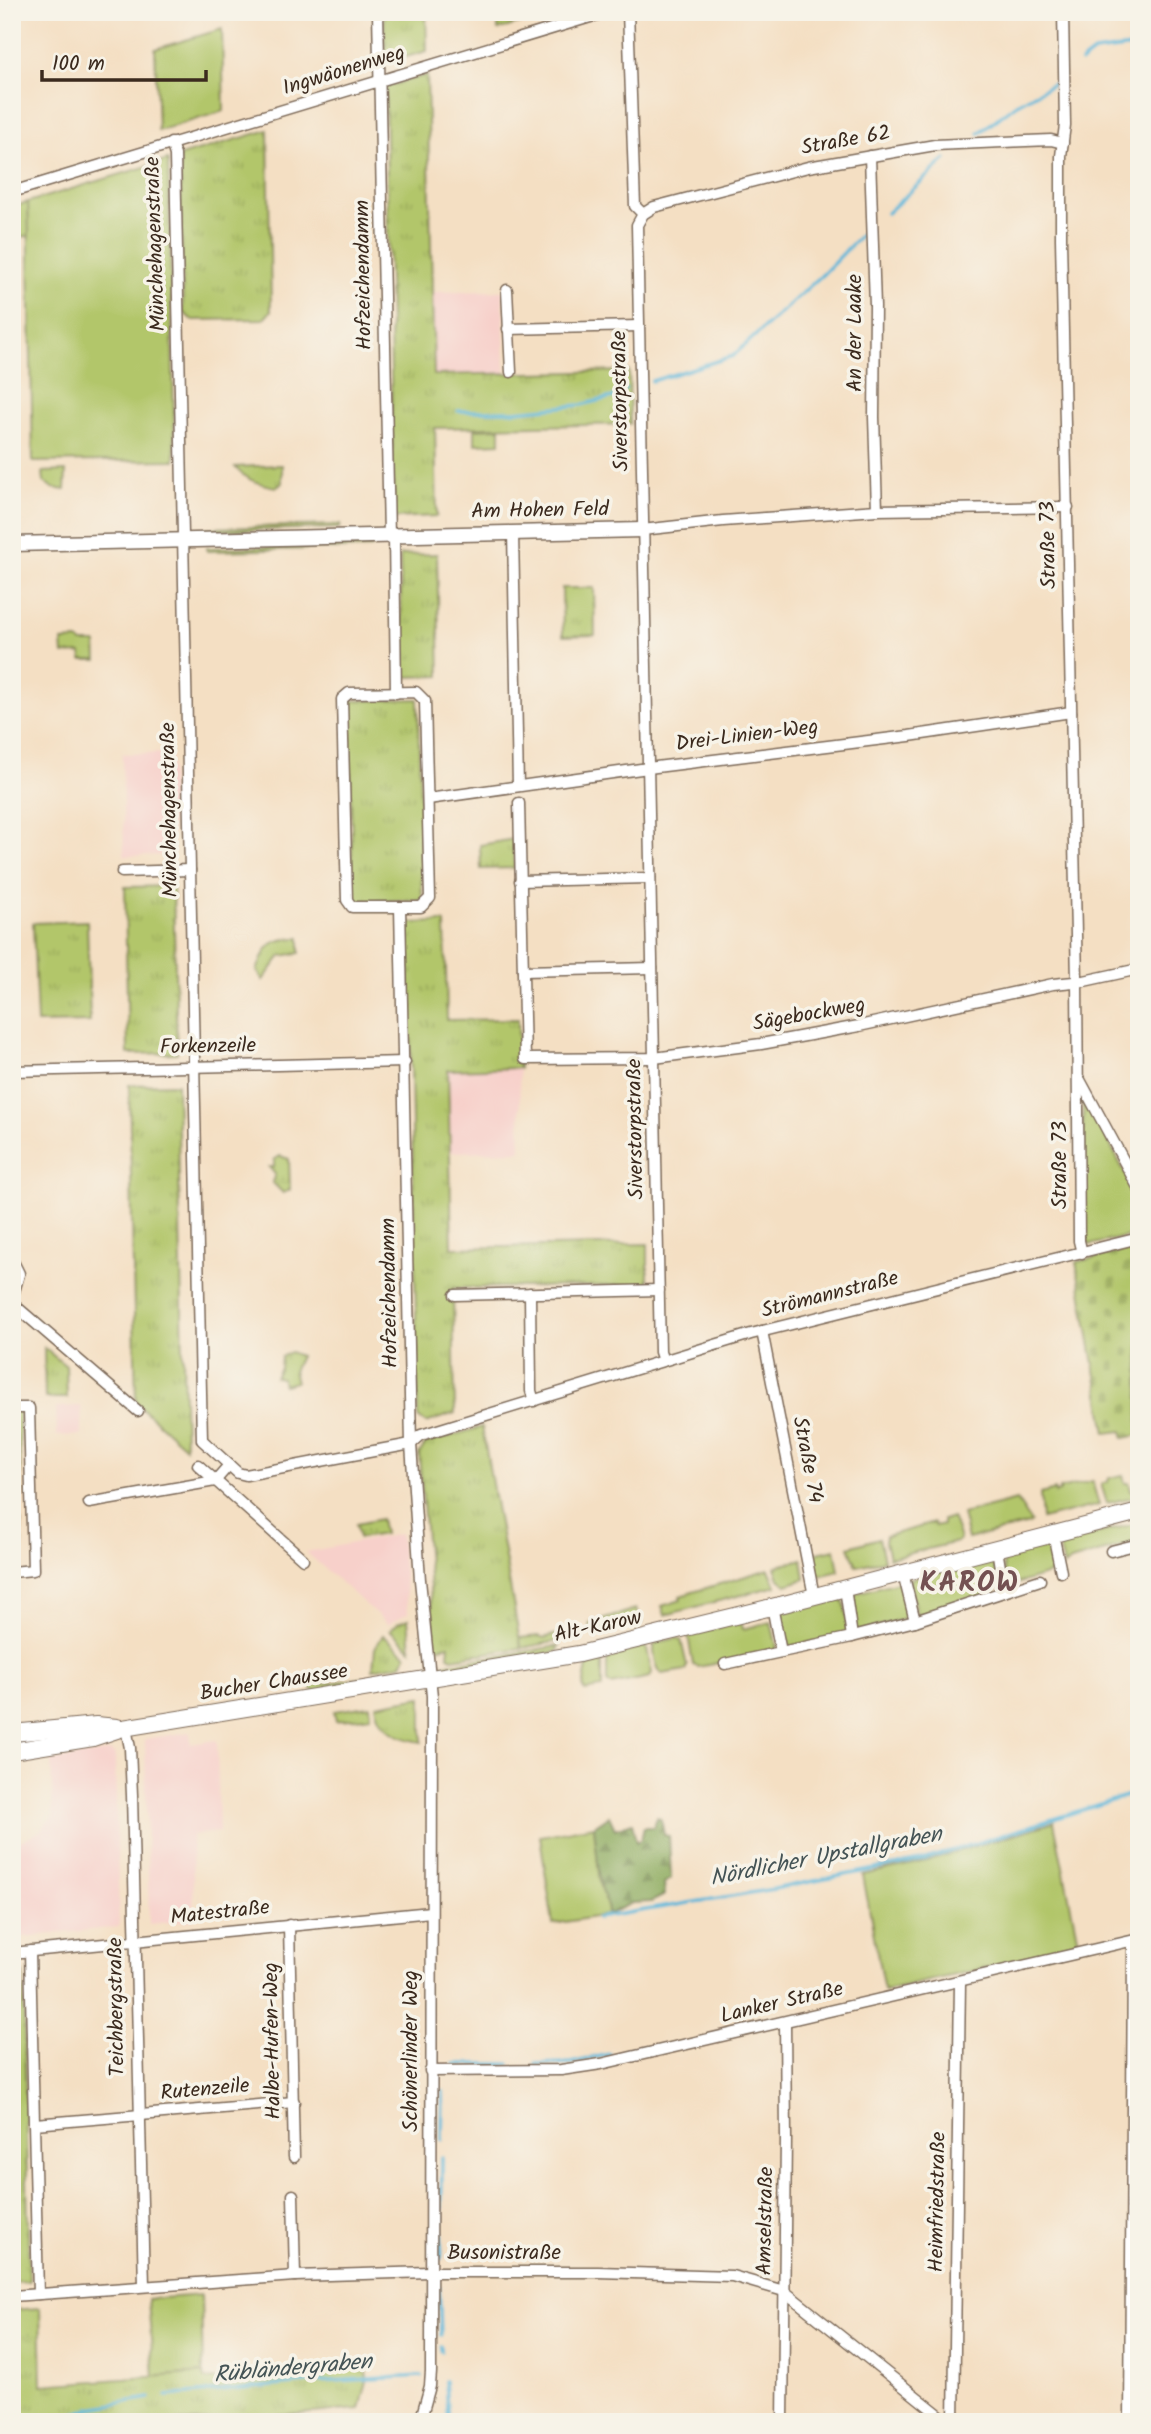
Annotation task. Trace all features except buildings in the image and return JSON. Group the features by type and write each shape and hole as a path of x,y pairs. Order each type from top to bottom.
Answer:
{"main road":[{"name":"Alt-Karow","path":"431,1678 579,1654 1138,1514"},
{"name":"Bucher Chaussee","path":"12,1751 93,1738 125,1728 431,1678"},
{"name":"Bucher Chaussee","path":"12,1732 96,1725 125,1728"}],"street":[{"name":"Hofzeichendamm","path":"378,12 396,693"},
{"name":"Ingwäonenweg","path":"12,192 607,12"},
{"name":"Siverstorpstraße","path":"628,12 635,206 643,214 637,225 642,530 660,1352 663,1361"},
{"name":"Straße 73","path":"1063,12 1065,125 1061,253 1077,981 1079,1241 1082,1253"},
{"name":"Straße 62","path":"643,214 654,207 754,180 935,145 1051,140 1063,143"},
{"name":"Münchehagenstraße","path":"171,143 175,155 202,1440 229,1465"},
{"name":"An der Laake","path":"870,156 877,510"},
{"path":"507,290 511,372"},
{"path":"508,329 639,326"},
{"name":"Am Hohen Feld","path":"12,544 642,530 877,510 1068,507"},
{"path":"513,533 519,786"},
{"path":"416,692 425,701 428,799 430,898 421,907 352,907 346,900 342,710 342,699 349,693 416,692"},
{"name":"Drei-Linien-Weg","path":"428,799 1071,712"},
{"path":"519,803 523,971 652,968"},
{"path":"122,872 190,870"},
{"path":"520,881 650,878"},
{"name":"Hofzeichendamm","path":"400,907 411,1444 420,1580 431,1678"},
{"name":"Sägebockweg","path":"523,971 526,1059 654,1058 761,1044 1139,969"},
{"name":"Forkenzeile","path":"12,1072 405,1062"},
{"name":"Straße 73","path":"1078,1077 1139,1189"},
{"name":"Strömannstraße","path":"229,1465 238,1473 246,1475 411,1444 421,1436 762,1331 1139,1238"},
{"path":"12,1264 17,1275 12,1292"},
{"path":"455,1296 659,1290"},
{"path":"530,1293 531,1391 534,1401"},
{"path":"12,1303 138,1411"},
{"name":"Straße 74","path":"762,1331 814,1596"},
{"path":"12,1408 29,1408 33,1570 12,1572"},
{"path":"198,1465 303,1559"},
{"path":"89,1503 215,1481 229,1465"},
{"path":"1053,1534 1061,1572"},
{"path":"1111,1551 1139,1544"},
{"path":"997,1549 1004,1592"},
{"path":"903,1573 915,1621"},
{"path":"725,1664 915,1621 1040,1580"},
{"path":"845,1588 852,1637"},
{"path":"772,1606 781,1652"},
{"name":"Schönerlinder Weg","path":"420,2422 430,2386 431,1678"},
{"name":"Teichbergstraße","path":"125,1728 130,1748 132,1795 144,2286"},
{"name":"Matestraße","path":"12,1953 431,1912"},
{"name":"Halbe-Hufen-Weg","path":"289,1925 294,2157"},
{"path":"1130,2422 1136,2134 1135,1940"},
{"name":"Lanker Straße","path":"430,2071 582,2068 1135,1940"},
{"path":"30,1951 38,2294"},
{"name":"Heimfriedstraße","path":"954,2422 960,1982"},
{"name":"Amselstraße","path":"783,2422 785,2022"},
{"name":"Rutenzeile","path":"35,2124 294,2102"},
{"path":"293,2194 295,2276"},
{"name":"Busonistraße","path":"12,2296 295,2276 430,2272 598,2272 733,2276 784,2291 948,2422"}],"shaded area":[{"path":"503,291 505,373 433,375 432,292"},
{"path":"171,753 172,855 124,856 122,754"},
{"path":"519,1068 521,1151 450,1152 448,1069"},
{"path":"81,1406 82,1435 57,1436 56,1407"},
{"path":"400,1534 408,1613 388,1624 306,1552"},
{"path":"190,1732 191,1744 217,1740 219,1832 192,1835 194,1920 149,1924 145,1739"},
{"path":"111,1751 115,1754 119,1927 12,1938 12,1845 39,1832 53,1816 51,1761"}],"green space":[{"path":"384,12 426,12 427,51 385,63"},
{"path":"498,12 556,12 498,30"},
{"path":"222,29 224,111 158,131 155,49"},
{"path":"427,75 434,375 629,371 630,424 435,428 437,516 394,518 385,87"},
{"path":"268,130 271,311 264,319 192,320 183,312 180,156"},
{"path":"168,160 175,460 33,462 28,202"},
{"path":"28,202 29,236 12,237 12,207"},
{"path":"500,428 500,443 475,444 475,429"},
{"path":"282,465 282,483 277,487 254,481 235,467"},
{"path":"66,471 65,490 53,488 44,482 43,472"},
{"path":"340,525 339,528 206,531 206,528"},
{"path":"372,545 372,548 207,551 207,548"},
{"path":"437,554 440,676 403,677 400,555"},
{"path":"562,588 594,588 595,635 563,636"},
{"path":"78,640 82,643 96,643 97,660 82,660 81,653 63,654 62,641"},
{"path":"418,699 422,900 353,901 349,701"},
{"path":"514,839 514,868 481,869 480,845"},
{"path":"173,886 177,1053 128,1054 125,887"},
{"path":"87,921 90,1022 37,1023 33,923"},
{"path":"445,922 447,1020 518,1019 519,1068 448,1070 452,1248 648,1244 648,1285 453,1288 455,1413 426,1423 418,1417 408,923"},
{"path":"300,938 300,953 281,956 263,980 257,971 271,944"},
{"path":"177,1084 185,1447 136,1403 129,1085"},
{"path":"1083,1098 1086,1098 1139,1200 1139,1234 1090,1245 1084,1238"},
{"path":"280,1156 289,1159 290,1190 283,1193 272,1182 275,1174 269,1167 274,1167 274,1160"},
{"path":"1139,1248 1139,1435 1124,1438 1122,1431 1106,1433 1076,1262"},
{"path":"44,1348 66,1366 67,1398 45,1398"},
{"path":"290,1352 300,1356 293,1371 296,1382 284,1385 281,1378 275,1377 280,1368 281,1357"},
{"path":"12,1412 19,1412 21,1496 12,1496"},
{"path":"482,1427 521,1648 452,1658 448,1656 449,1645 435,1648 419,1454 426,1443"},
{"path":"1123,1475 1131,1491 1139,1490 1139,1496 1107,1503 1101,1484 1108,1482 1109,1478"},
{"path":"1092,1481 1099,1505 1042,1519 1040,1494 1055,1490 1055,1493 1060,1492 1060,1489"},
{"path":"1017,1500 1031,1522 1029,1524 968,1539 962,1514"},
{"path":"952,1517 960,1539 957,1542 889,1558 886,1536 934,1523 935,1526 943,1524 943,1520"},
{"path":"381,1519 384,1534 359,1538 356,1524"},
{"path":"21,1521 22,1565 12,1565 12,1522"},
{"path":"1134,1524 1139,1526 1139,1541 1071,1561 1064,1566 1059,1547 1062,1542"},
{"path":"879,1538 884,1560 857,1566 849,1547"},
{"path":"1047,1545 1053,1548 1057,1567 1052,1573 1010,1586 1006,1583 1003,1562 1007,1555"},
{"path":"835,1549 839,1571 817,1575 813,1554"},
{"path":"802,1559 805,1579 786,1585 779,1579 775,1567"},
{"path":"985,1560 994,1564 998,1587 994,1592 921,1616 916,1612 909,1583 912,1578"},
{"path":"769,1569 776,1586 665,1615 662,1606 681,1600 680,1596"},
{"path":"898,1582 902,1586 910,1615 860,1632 854,1629 850,1604 856,1593"},
{"path":"840,1597 845,1605 848,1631 845,1636 784,1646 778,1617 780,1612"},
{"path":"636,1609 642,1623 594,1635 590,1624"},
{"path":"408,1619 411,1649 390,1630"},
{"path":"741,1622 743,1629 771,1622 777,1647 774,1652 698,1667 693,1665 688,1635"},
{"path":"557,1634 559,1641 521,1648 520,1638 544,1638"},
{"path":"383,1635 406,1655 402,1664 373,1669 375,1648"},
{"path":"677,1638 681,1640 687,1666 685,1670 662,1674 655,1659 655,1643"},
{"path":"559,1646 556,1652 442,1670 438,1668 438,1665"},
{"path":"644,1646 652,1673 650,1677 611,1685 607,1682 607,1660 611,1654"},
{"path":"599,1658 602,1660 602,1688 585,1691 583,1688 588,1661"},
{"path":"409,1671 409,1676 361,1685 359,1681 350,1682 350,1686 315,1692 309,1686"},
{"path":"422,1697 422,1742 398,1736 381,1721 376,1705"},
{"path":"370,1706 371,1716 336,1721 334,1711"},
{"path":"609,1816 615,1829 632,1823 636,1842 641,1840 644,1827 654,1827 657,1817 661,1819 664,1835 669,1836 671,1879 664,1883 665,1895 651,1902 632,1903 607,1915 600,1882 594,1826"},
{"path":"1054,1822 1079,1947 884,1991 863,1875 926,1861"},
{"path":"594,1826 600,1882 607,1915 553,1924 540,1836"},
{"path":"18,1968 23,1973 29,2281 12,2282 12,1969"},
{"path":"201,2295 203,2373 154,2377 148,2299"},
{"path":"40,2308 42,2385 203,2373 204,2380 366,2367 367,2381 360,2409 197,2422 12,2422 12,2310"}],"waterway":[{"path":"1081,62 1094,52 1139,46"},
{"path":"979,133 1015,105 1053,84"},
{"path":"887,213 946,159"},
{"path":"652,381 733,356 822,275 861,235"},
{"path":"458,411 515,411 581,405 617,396 625,389"},
{"name":"Nördlicher Upstallgraben","path":"597,1918 774,1889 926,1859 1139,1792"},
{"name":"Nördlicher Upstallgraben","path":"625,2051 643,2047"},
{"name":"Nördlicher Upstallgraben","path":"535,2064 571,2063 610,2054"},
{"name":"Nördlicher Upstallgraben","path":"455,2064 509,2064"},
{"name":"Nördlicher Upstallgraben","path":"442,2140 443,2091"},
{"name":"Nördlicher Upstallgraben","path":"441,2258 442,2157"},
{"name":"Nördlicher Upstallgraben","path":"439,2287 441,2335"},
{"name":"Nördlicher Upstallgraben","path":"441,2346 441,2351"},
{"name":"Rübländergraben","path":"167,2396 315,2382 422,2376"},
{"name":"Rübländergraben","path":"445,2381 448,2422"},
{"name":"Rübländergraben","path":"53,2422 91,2408 150,2398"}],"district":[{"name":"KAROW","path":"970,1583"}]}
